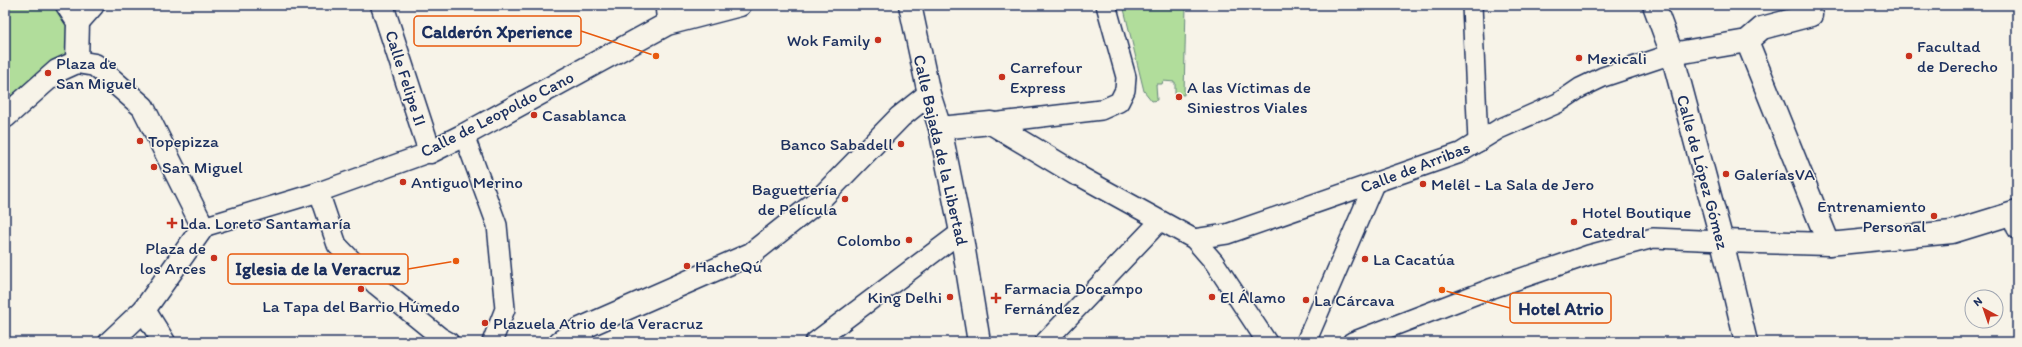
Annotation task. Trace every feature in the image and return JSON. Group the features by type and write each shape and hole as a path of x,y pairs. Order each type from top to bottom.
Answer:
{"street":[{"path":"77,62 73,14 93,5"},
{"name":"Calle Felipe II","path":"382,5 430,152"},
{"name":"Calle de Leopoldo Cano","path":"319,192 430,152 464,135 666,14 740,5"},
{"name":"Calle Bajada de la Libertad","path":"910,5 929,94 940,128 961,232 979,342"},
{"path":"940,128 1102,110 1119,102 1125,90 1126,76 1106,5"},
{"path":"1472,5 1478,142"},
{"name":"Calle de López Gómez","path":"1654,5 1672,54 1722,241 1746,342"},
{"path":"1672,54 1747,41 1762,28 1811,16"},
{"path":"1747,41 1829,244"},
{"name":"Calle de Arribas","path":"1194,239 1227,234 1460,153 1498,129 1558,103 1580,88 1603,76 1672,54"},
{"path":"10,106 57,71 77,62 95,65 142,107 204,227"},
{"path":"560,342 582,335 751,254 819,200 900,117 929,94"},
{"path":"991,123 1076,174 1194,239 1214,262 1267,342"},
{"path":"464,135 497,225 505,309 492,342"},
{"path":"1306,342 1374,184"},
{"path":"110,342 144,310 204,227 319,192 337,245 376,285 440,337 449,342"},
{"path":"1352,342 1490,289 1589,255 1653,238 1829,244 1952,232 2015,218"},
{"path":"1045,342 1160,221"},
{"path":"815,342 961,232"},
{"path":"144,310 164,342"}],"green space":[{"path":"5,5 62,5 74,48 5,105"},
{"path":"1123,5 1186,5 1184,95 1175,94 1175,82 1163,81 1162,84 1156,84 1157,100 1152,101 1144,91"}],"place":[{"name":"Wok Family","path":"878,40"},
{"name":"Calderón Xperience","path":"656,56"},
{"name":"Facultad de Derecho","path":"1909,56"},
{"name":"Mexicali","path":"1579,58"},
{"name":"Plaza de San Miguel","path":"48,73"},
{"name":"Carrefour Express","path":"1002,77"},
{"name":"A las Víctimas de Siniestros Viales","path":"1179,97"},
{"name":"Casablanca","path":"534,115"},
{"name":"Topepizza","path":"140,141"},
{"name":"Banco Sabadell","path":"901,144"},
{"name":"San Miguel","path":"154,167"},
{"name":"GaleríasVA","path":"1726,174"},
{"name":"Antiguo Merino","path":"403,182"},
{"name":"Melêl - La Sala de Jero","path":"1423,184"},
{"name":"Baguettería de Película","path":"845,199"},
{"name":"Entrenamiento Personal","path":"1934,216"},
{"name":"Hotel Boutique Catedral","path":"1574,222"},
{"name":"Lda. Loreto Santamaría","path":"172,223"},
{"name":"Colombo","path":"909,240"},
{"name":"Plaza de los Arces","path":"214,258"},
{"name":"La Cacatúa","path":"1365,259"},
{"name":"Iglesia de la Veracruz","path":"456,261"},
{"name":"HacheQú","path":"687,266"},
{"name":"La Tapa del Barrio Húmedo","path":"361,289"},
{"name":"Hotel Atrio","path":"1442,290"},
{"name":"King Delhi","path":"950,297"},
{"name":"El Álamo","path":"1212,297"},
{"name":"Farmacia Docampo Fernández","path":"996,298"},
{"name":"La Cárcava","path":"1306,300"},
{"name":"Plazuela Atrio de la Veracruz","path":"485,323"}]}
